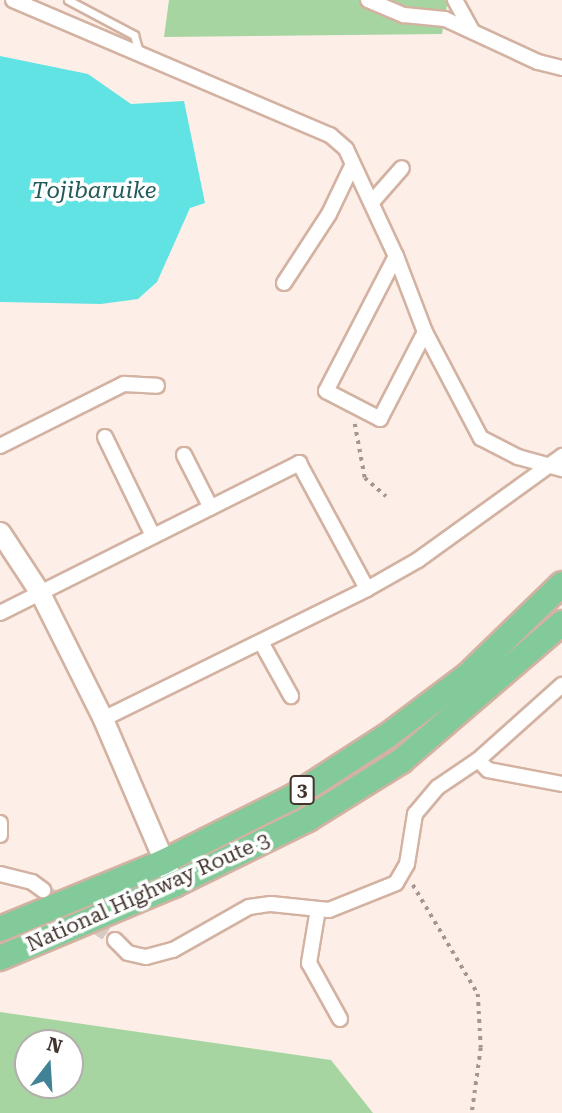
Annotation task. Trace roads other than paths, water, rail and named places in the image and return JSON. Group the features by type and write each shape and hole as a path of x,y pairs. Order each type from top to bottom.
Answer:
{"highway":[{"name":"National Highway Route 3","path":"0,929 163,862 291,798 387,736 467,676 562,584"},
{"name":"National Highway Route 3","path":"0,958 174,885 307,819 401,761 562,623"}],"street":[{"path":"13,0 330,135 346,149 354,164 396,256 425,332 481,438 517,457 559,464"},
{"path":"368,0 404,15 445,19 538,62 562,68"},
{"path":"455,0 471,29"},
{"path":"284,283 329,214 354,164"},
{"path":"372,202 402,168"},
{"path":"396,256 326,391 380,419 425,332"},
{"path":"0,446 124,384 157,386"},
{"path":"105,437 153,536"},
{"path":"184,455 211,508"},
{"path":"0,613 299,463 368,589"},
{"path":"103,719 368,589 418,560 559,464"},
{"path":"0,532 40,593 103,719 174,885"},
{"path":"261,642 291,696"},
{"path":"115,940 128,953 146,957 173,950 250,907 271,904 318,909 351,902 396,883 401,876 415,814 438,787 478,760 562,685"},
{"path":"478,760 488,770 562,784"},
{"path":"0,823 0,835"},
{"path":"0,874 32,882 43,890"},
{"path":"318,909 309,963 340,1019"}],"lane":[{"path":"68,0 134,35 139,52"}],"water":[{"name":"Tojibaruike","path":"0,56 88,74 131,104 184,101 205,203 190,208 157,282 138,299 101,304 0,302"}],"tunnel":[{"path":"43,890 115,940"}]}
